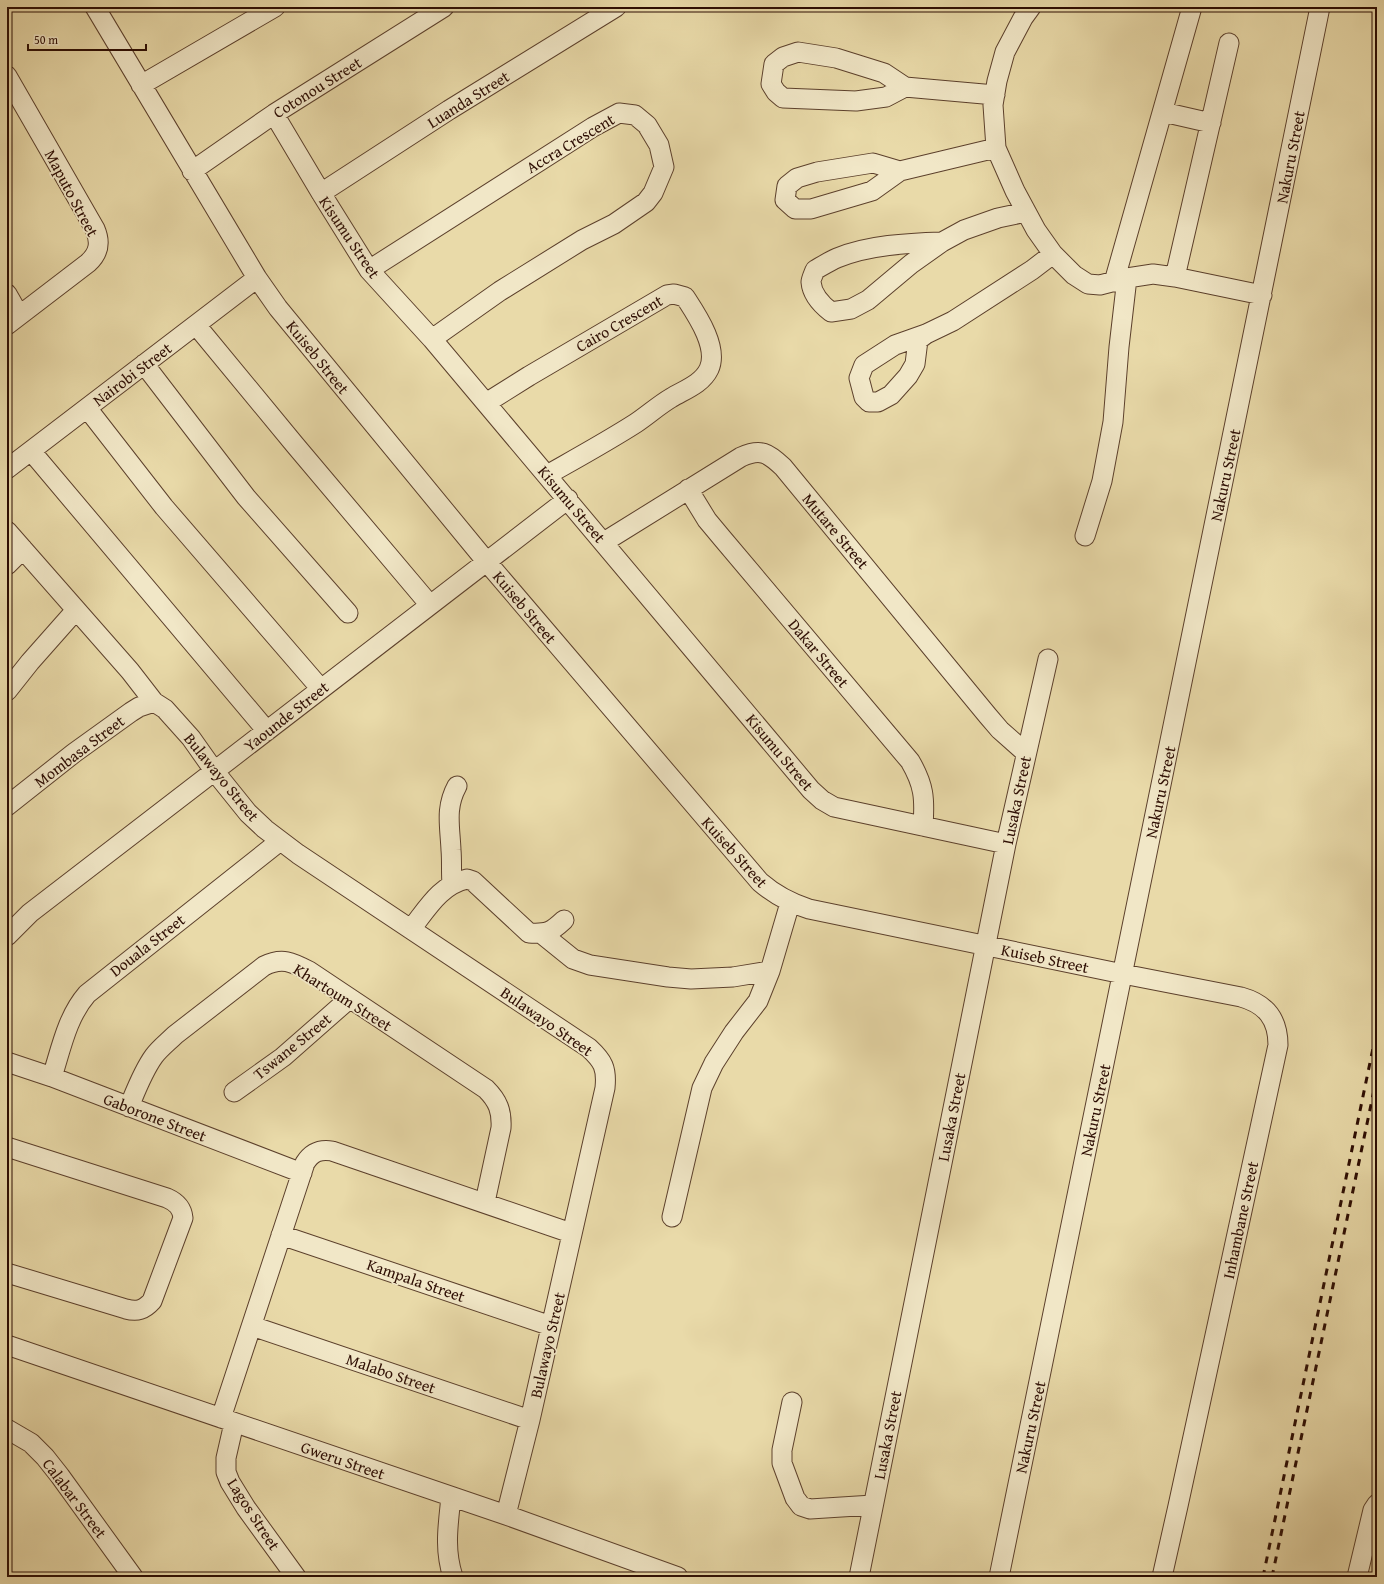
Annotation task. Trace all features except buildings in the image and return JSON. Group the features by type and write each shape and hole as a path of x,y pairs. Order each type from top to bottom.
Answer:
{"street":[{"name":"Kuiseb Street","path":"94,7 256,278 278,308 486,561 747,869 773,893 790,903 809,909 1123,974"},
{"path":"141,85 275,7"},
{"name":"Cotonou Street","path":"192,171 274,114 444,7"},
{"name":"Luanda Street","path":"320,193 449,110 616,7"},
{"path":"1032,7 1023,18 1005,52 993,105 996,148 1014,191 1036,230 1053,254 1074,275 1088,284 1100,285 1153,274 1175,277 1262,295"},
{"path":"1085,536 1102,481 1113,422 1121,280 1162,112 1192,7"},
{"name":"Nakuru Street","path":"999,1577 1320,7"},
{"path":"1175,277 1229,43"},
{"path":"905,87 886,97 856,101 783,98 776,92 771,84 774,64 783,57 798,52 836,58 884,73 905,87 995,95"},
{"name":"Maputo Street","path":"7,76 95,229 98,242 96,254 93,258 13,320"},
{"path":"1162,112 1210,123"},
{"name":"Accra Crescent","path":"369,270 586,132 619,113 635,114 647,125 659,145 664,167 653,193 646,202 614,224 582,240 506,287 432,339"},
{"name":"Kisumu Street","path":"274,114 320,193 369,270 432,339 548,475 796,772 822,800 834,807 1006,844"},
{"path":"900,171 873,163 818,172 797,178 787,186 784,200 795,209 811,209 872,190 900,171 996,148"},
{"path":"942,242 907,243 874,248 838,258 815,270 811,282 816,296 831,312 851,309 868,300 911,264 942,242 964,230 998,218 1026,212"},
{"path":"926,334 953,321 1032,270 1053,254"},
{"name":"Nairobi Street","path":"7,469 256,278"},
{"path":"7,294 13,320"},
{"name":"Cairo Crescent","path":"486,403 667,295 674,294 685,296 699,318 709,341 711,360 708,369 700,380 671,398 636,423 548,475"},
{"path":"196,325 430,605"},
{"path":"144,364 246,497 348,613"},
{"path":"87,408 164,507 321,689"},
{"path":"31,451 267,731"},
{"name":"Mutare Street","path":"604,542 688,489 750,453 758,451 766,453 783,467 1000,730 1026,753"},
{"name":"Dakar Street","path":"688,489 707,520 910,761 922,785 924,798 923,826"},
{"name":"Yaounde Street","path":"7,936 30,913 568,499"},
{"name":"Bulawayo Street","path":"7,531 130,671 154,702 165,708 191,738 215,772 248,812 280,841 589,1048 602,1062 605,1069 605,1088 571,1233 530,1420 506,1515"},
{"path":"7,565 23,549"},
{"path":"7,691 30,662 76,610"},
{"name":"Lusaka Street","path":"859,1577 1006,844 1048,659"},
{"name":"Mombasa Street","path":"7,806 74,753 131,712 139,707 154,702"},
{"path":"452,884 449,806 457,786"},
{"name":"Douala Street","path":"52,1077 72,1017 79,1003 87,994 280,841"},
{"path":"411,929 443,890 452,884 467,879 473,881 529,933 542,934 551,932 564,920"},
{"path":"672,1216 702,1088 714,1063 734,1032 758,1001 770,971 790,903"},
{"path":"542,934 573,959 590,965 691,979 733,977 770,971"},
{"name":"Khartoum Street","path":"129,1107 146,1068 163,1046 258,971 273,961 281,960 299,966 486,1089 494,1096 499,1106 502,1122 485,1202"},
{"name":"Inhambane Street","path":"1123,974 1250,1000 1266,1011 1272,1018 1278,1034 1278,1045 1162,1577"},
{"name":"Tswane Street","path":"234,1092 283,1057 349,999"},
{"name":"Gaborone Street","path":"7,1062 52,1077 302,1173"},
{"path":"7,1147 167,1198 178,1205 182,1211 183,1218 152,1300 144,1308 138,1310 126,1309 7,1273"},
{"name":"Lagos Street","path":"296,1577 246,1508 230,1482 226,1472 227,1421 252,1326 305,1163 312,1154 325,1150 485,1202 571,1233"},
{"name":"Kampala Street","path":"281,1235 551,1326"},
{"name":"Malabo Street","path":"252,1326 530,1420"},
{"name":"Gweru Street","path":"7,1345 506,1515 678,1577"},
{"path":"792,1402 782,1450 782,1463 795,1498 801,1506 810,1509 873,1505"},
{"name":"Calabar Street","path":"7,1429 31,1443 45,1457 133,1577"},
{"path":"451,1497 447,1546 448,1562 453,1577"},
{"path":"1357,1577 1373,1510 1377,1504"}],"railway":[{"path":"1263,1577 1377,1029"},
{"path":"1272,1577 1377,1076"}]}
